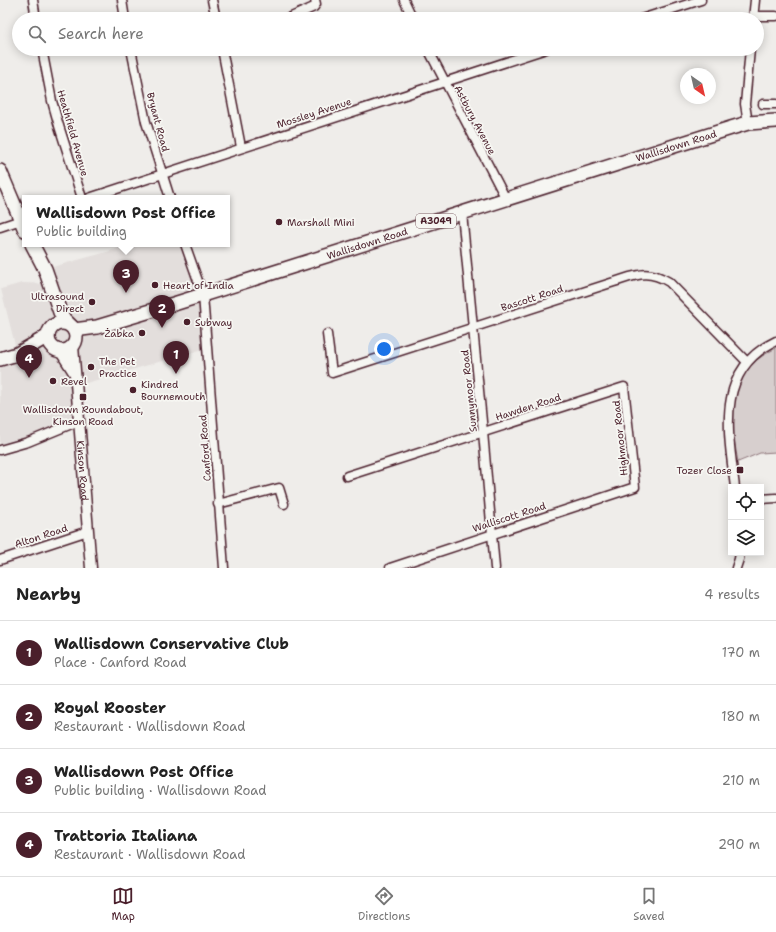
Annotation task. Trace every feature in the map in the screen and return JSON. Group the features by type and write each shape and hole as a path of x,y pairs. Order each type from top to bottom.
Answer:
{"main road":[{"name":"Wallisdown Road","path":"74,336 97,327 748,123 776,121"},
{"path":"0,171 22,221"},
{"path":"0,359 17,354 70,350 74,336 63,318 45,269 34,247"},
{"path":"54,295 48,334 49,344 58,351"},
{"path":"17,354 48,334 57,324 65,323 74,336"}],"street":[{"path":"33,0 35,12"},
{"path":"122,0 125,12"},
{"path":"212,0 215,12"},
{"path":"303,12 314,7 316,4 315,0"},
{"path":"404,0 410,12"},
{"path":"662,12 699,0"},
{"path":"754,12 755,0"},
{"path":"764,17 776,16"},
{"name":"Heathfield Avenue","path":"43,56 52,101 81,195"},
{"name":"Bryant Road","path":"132,56 144,115 169,195"},
{"path":"223,56 241,147"},
{"name":"Astbury Avenue","path":"432,56 506,199"},
{"name":"Mossley Avenue","path":"98,195 241,147 524,56"},
{"path":"748,123 745,104 749,56"},
{"path":"763,104 776,104"},
{"name":"Sunnymoor Road","path":"462,213 472,327 484,432 495,568"},
{"path":"0,228 22,223"},
{"path":"186,247 203,295"},
{"name":"Bascott Road","path":"327,334 332,373 638,274 649,274 658,276 670,282 747,362"},
{"name":"Canford Road","path":"203,295 224,568"},
{"name":"Kinson Road","path":"74,336 75,374 91,568"},
{"path":"734,484 729,428 729,405 732,389 747,362 757,353 776,341"},
{"name":"Kinson Road","path":"58,351 75,374"},
{"name":"Hawden Road","path":"347,476 624,387"},
{"name":"Highmoor Road","path":"624,387 636,487"},
{"path":"0,450 28,442 79,421"},
{"name":"Walliscott Road","path":"390,568 492,533 636,487"},
{"path":"218,504 279,488 284,504"},
{"path":"764,499 776,498"},
{"name":"Alton Road","path":"0,560 88,531"},
{"path":"736,568 740,556"}],"shaded area":[{"path":"122,247 186,247 201,290 207,348 76,386 79,421 0,450 0,359 17,353 1,289 22,283 50,284 45,269"},
{"path":"776,348 776,452 760,453 738,462 732,411 737,387 751,365"}],"place":[{"name":"Marshall Mini","path":"279,222"},
{"name":"Heart of India","path":"155,285"},
{"name":"Wallisdown Post Office","path":"126,293"},
{"name":"Ultrasound Direct","path":"92,302"},
{"name":"Subway","path":"187,322"},
{"name":"Royal Rooster","path":"162,328"},
{"name":"Żabka","path":"142,333"},
{"name":"The Pet Practice","path":"91,367"},
{"name":"Wallisdown Conservative Club","path":"176,374"},
{"name":"Trattoria Italiana","path":"29,378"},
{"name":"Revel","path":"53,381"},
{"name":"Kindred Bournemouth","path":"133,390"},
{"name":"Wallisdown Roundabout, Kinson Road","path":"83,397"},
{"name":"Tozer Close","path":"740,470"}]}
